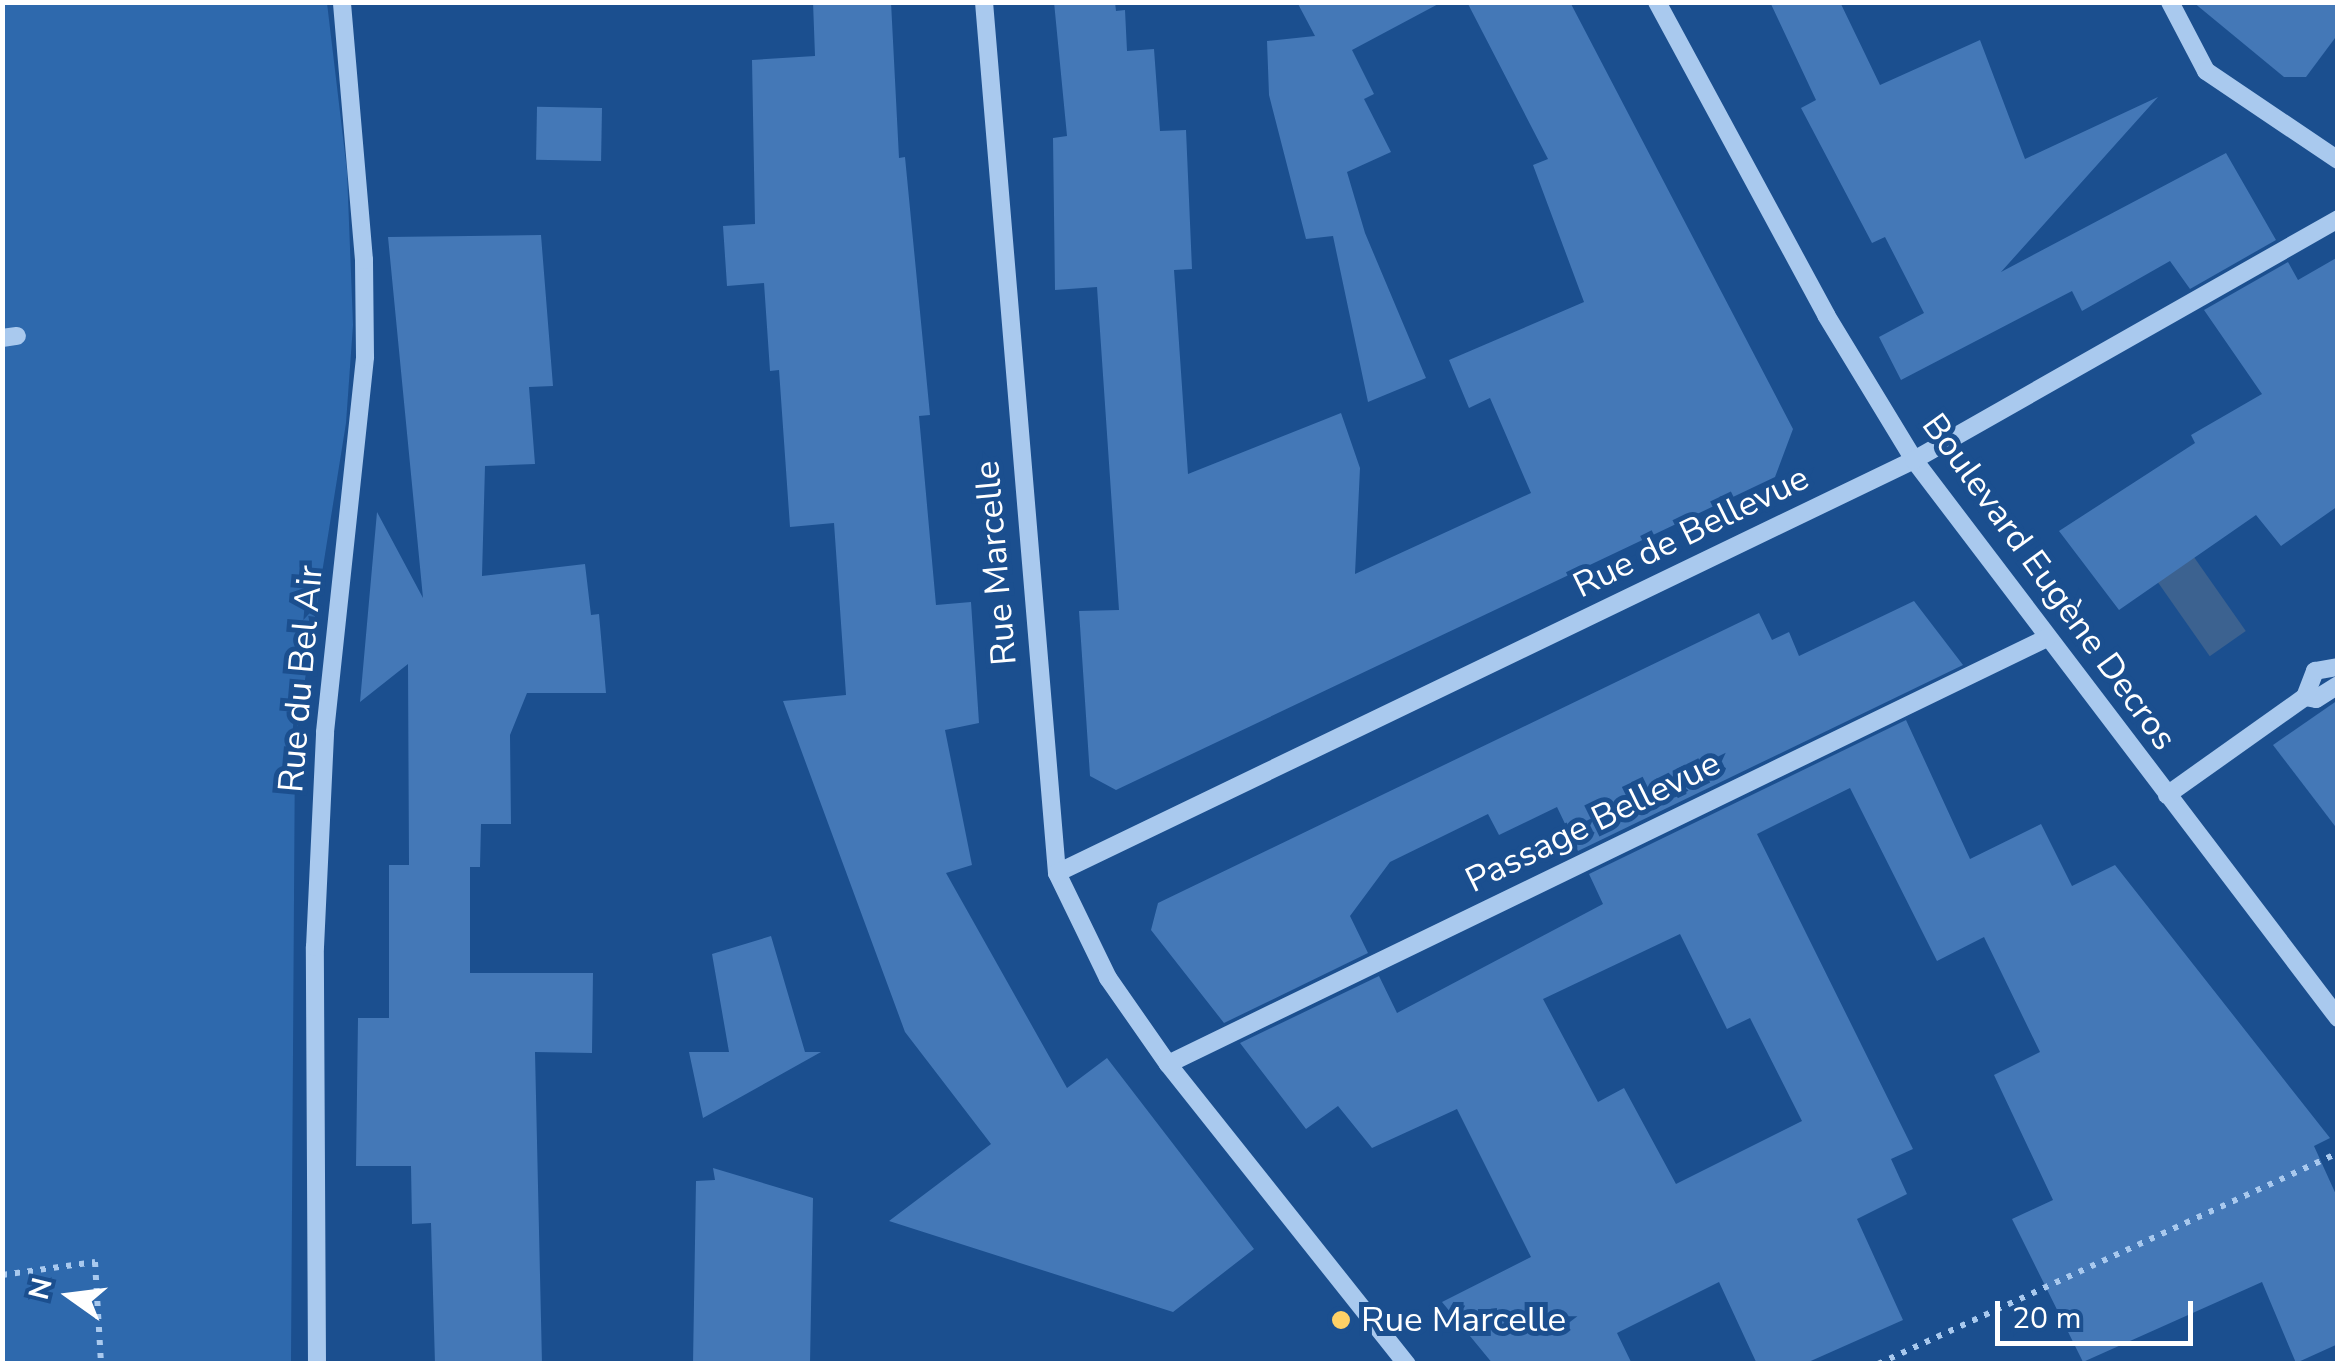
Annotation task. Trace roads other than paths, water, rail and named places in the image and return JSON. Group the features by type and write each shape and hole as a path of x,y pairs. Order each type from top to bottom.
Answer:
{"street":[{"name":"Rue du Bel Air","path":"317,1364 315,947 324,732 365,357 364,260 342,2"},
{"name":"Rue Marcelle","path":"984,2 1057,873 1108,978 1168,1064 1407,1364"},
{"name":"Boulevard Eugène Decros","path":"1657,2 1826,315 1914,460 2338,1018"},
{"path":"2170,2 2206,71 2338,160"},
{"name":"Rue de Bellevue","path":"1057,873 1914,460 2338,219"},
{"name":"Passage Bellevue","path":"1168,1064 2046,638"},
{"path":"2167,795 2305,697 2315,671 2338,667"},
{"path":"2305,697 2316,699 2338,686"}],"place":[{"name":"Rue Marcelle","path":"1341,1320"}]}
